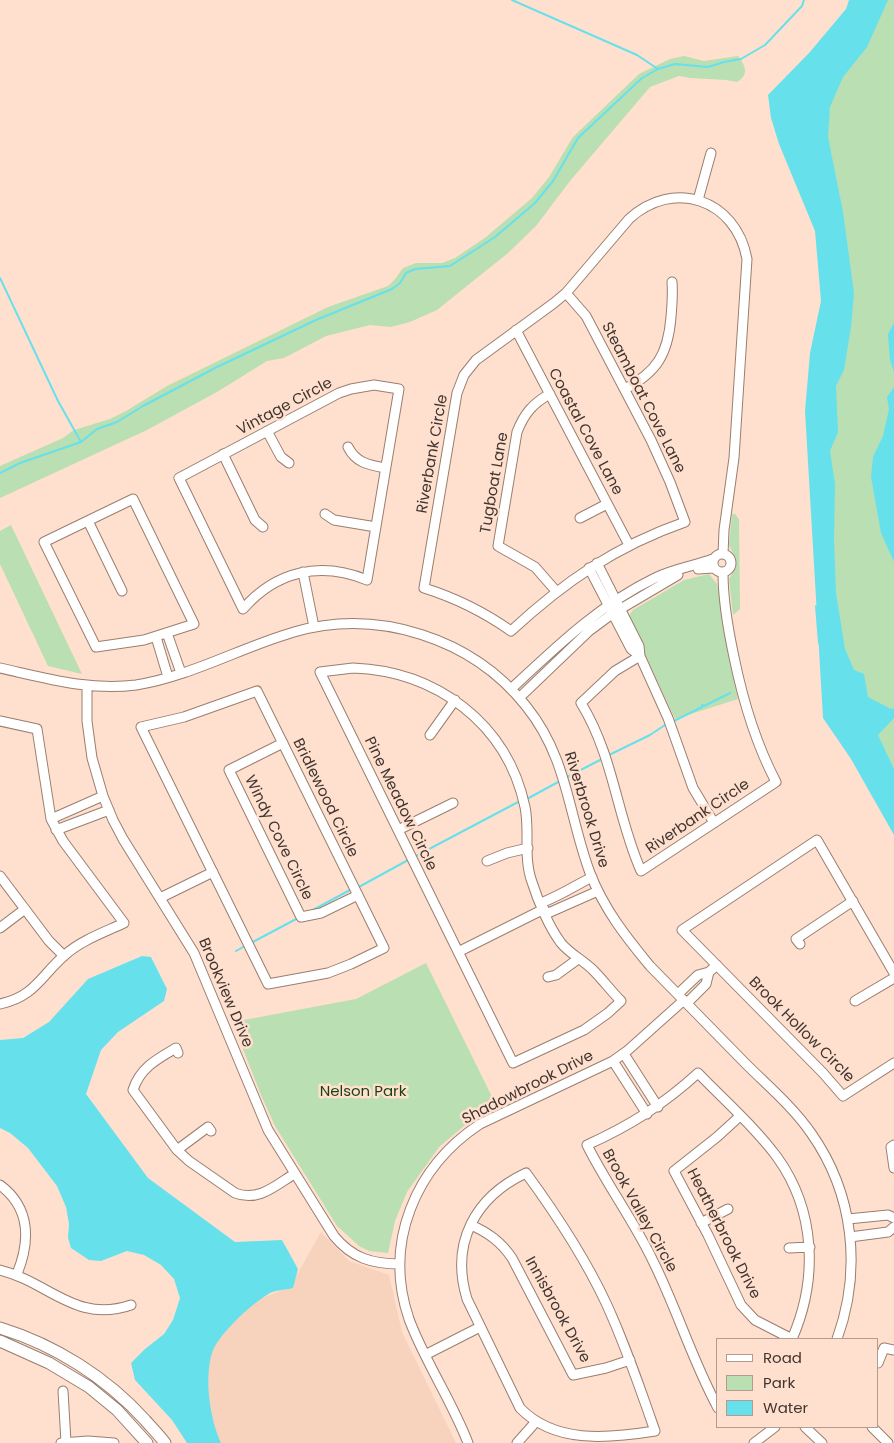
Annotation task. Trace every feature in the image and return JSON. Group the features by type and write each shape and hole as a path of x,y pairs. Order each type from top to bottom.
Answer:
{"main road":[{"path":"0,1328 24,1335 63,1354 99,1378 134,1409 165,1443"},
{"path":"0,1341 49,1363 88,1386 117,1410 147,1443"}],"street":[{"path":"698,200 711,154"},
{"name":"Riverbank Circle","path":"684,522 629,545 593,565 556,591 512,630 480,610 424,588 459,385 464,375 476,360 566,293 636,212 664,199 684,198 698,200 716,209 732,223 742,239 747,259 734,458 723,554"},
{"path":"625,389 654,369 665,351 670,331 672,282"},
{"name":"Steamboat Cove Lane","path":"566,293 586,316 625,389 661,460 684,522"},
{"name":"Coastal Cove Lane","path":"516,330 629,545"},
{"name":"Vintage Circle","path":"374,385 398,389 366,580 330,571 303,572 280,579 269,585 243,609 179,478 223,454 339,393 374,385"},
{"name":"Tugboat Lane","path":"550,394 531,407 517,432 498,546 535,567 556,591"},
{"path":"267,431 281,457 289,463"},
{"path":"348,447 352,455 359,461 385,468"},
{"path":"223,454 255,520 263,527"},
{"path":"133,499 194,624 156,637 126,644 96,647 44,542 88,521 133,499"},
{"path":"580,518 607,504"},
{"path":"325,514 334,520 376,527"},
{"path":"88,521 122,591"},
{"path":"519,698 589,631 612,614 668,580 713,563 717,555 723,554 730,558 731,564 729,569 718,572 713,563"},
{"path":"511,689 567,636 612,602 656,578 713,563"},
{"path":"593,565 612,602 621,609 639,646 640,656 668,718 693,788 714,823"},
{"path":"303,572 314,627"},
{"name":"Riverbank Circle","path":"640,656 615,671 581,703 603,747 629,838 641,871 776,782 755,734 742,692 725,609 723,572"},
{"path":"612,602 612,614 631,649 640,656"},
{"name":"Riverbrook Drive","path":"0,668 68,684 87,686 135,685 168,677 278,637 314,627 351,623 370,624 417,632 435,638 469,656 497,676 519,698 545,734 560,765 584,857 598,891 614,920 627,939 683,999 789,1107 811,1133 832,1170 848,1219 852,1263 847,1305 837,1338"},
{"path":"168,634 181,672"},
{"path":"156,637 168,677"},
{"path":"160,650 172,647"},
{"name":"Pine Meadow Circle","path":"353,668 386,671 418,680 455,700 484,726 510,763 525,806 529,872 543,909 562,944 593,970 621,1001 602,1018 584,1030 512,1063 320,672 353,668"},
{"name":"Brookview Drive","path":"87,686 89,739 96,774 103,796 123,839 194,953 203,971 260,1114 278,1148 334,1236 346,1249 365,1260 386,1264 400,1264"},
{"name":"Bridlewood Circle","path":"257,691 384,948 328,973 268,984 212,872 141,727 184,717 257,691"},
{"path":"430,735 455,700"},
{"path":"0,721 37,729 51,819 56,830 124,922 75,947 29,992 10,1002 0,1004"},
{"name":"Windy Cove Circle","path":"283,744 229,770 293,900 302,917 321,913 358,895"},
{"path":"51,819 103,796"},
{"path":"398,830 453,803"},
{"path":"56,830 109,810"},
{"path":"66,813 71,825"},
{"name":"Brook Hollow Circle","path":"894,973 817,840 682,930 823,1073 843,1096 894,1063"},
{"path":"487,861 512,851 528,848"},
{"path":"160,898 212,872"},
{"path":"0,876 49,941 64,956"},
{"path":"458,952 543,909 563,892 592,877"},
{"path":"543,909 561,907 598,891"},
{"path":"557,897 561,907"},
{"path":"800,944 796,939 853,902"},
{"path":"0,928 25,909"},
{"path":"548,977 556,975 578,959"},
{"path":"683,999 706,984 710,972 717,965"},
{"path":"855,1001 894,978"},
{"name":"Shadowbrook Drive","path":"468,1443 425,1355 405,1304 400,1264 404,1230 418,1190 434,1165 456,1142 480,1124 613,1061 624,1054 683,999"},
{"path":"178,1053 176,1048 146,1067 137,1079 133,1090 178,1150 197,1166 242,1196 249,1197 262,1194 294,1174"},
{"path":"624,1054 658,1107"},
{"path":"613,1061 647,1114"},
{"name":"Brook Valley Circle","path":"716,1404 697,1367 677,1314 652,1259 587,1145 658,1107 698,1073 768,1146 786,1172 800,1200 810,1246 809,1278 803,1310 792,1338"},
{"name":"Heatherbrook Drive","path":"740,1116 674,1171 741,1305 755,1320 790,1338"},
{"path":"178,1150 208,1127 211,1132"},
{"path":"894,1145 891,1148 894,1168"},
{"path":"526,1173 557,1217 583,1259 606,1303 630,1360 655,1431 578,1442 561,1440 550,1436 534,1425 520,1408 467,1299 462,1275 462,1254 471,1224 483,1204 491,1196 511,1180 526,1173"},
{"path":"0,1185 16,1204 26,1232 25,1250 17,1274"},
{"path":"701,1223 728,1209"},
{"path":"848,1219 888,1215 894,1218"},
{"name":"Innisbrook Drive","path":"471,1224 492,1236 506,1249 573,1375 606,1368 630,1360"},
{"path":"850,1237 888,1232 894,1227"},
{"path":"789,1248 810,1246"},
{"path":"0,1270 17,1274 84,1308 103,1310 131,1305"},
{"path":"425,1355 480,1327"},
{"path":"879,1360 884,1348 894,1350"},
{"path":"63,1391 63,1443 94,1441 114,1443"},
{"path":"517,1443 534,1425"},
{"path":"754,1443 774,1428"},
{"path":"806,1428 822,1443"},
{"path":"873,1428 888,1443"}],"shaded area":[{"path":"321,1232 349,1261 389,1275 402,1332 456,1443 213,1443 205,1436 209,1349 240,1307 290,1287"}],"green space":[{"path":"883,0 894,0 894,782 837,652 815,102"},
{"path":"684,56 704,61 738,56 743,63 745,73 737,82 679,76 650,87 570,181 536,226 508,253 437,310 410,322 391,327 370,325 326,336 284,358 267,361 217,392 147,430 0,498 0,466 63,438 74,430 110,419 167,386 328,307 388,286 403,268 416,263 442,263 455,258 486,237 532,198 549,177 573,137 639,74 670,59"},
{"path":"732,514 735,514 739,519 740,609 733,615 729,579 736,568 736,559 729,545"},
{"path":"11,525 82,674 48,666 0,564 0,531"},
{"path":"709,574 717,584 738,699 675,719 628,617 633,610 684,580"},
{"name":"Nelson Park","path":"426,963 497,1107 471,1120 439,1147 407,1192 395,1221 388,1253 369,1251 359,1246 337,1226 275,1126 234,1026 244,1020 356,999"}],"water":[{"path":"849,0 888,0 867,47 843,77 830,107 828,137 843,212 854,293 844,370 836,386 838,432 830,451 835,484 834,541 836,593 845,649 854,670 864,674 868,697 891,709 894,708 894,718 878,735 894,769 894,835 851,759 823,718 805,411 810,353 821,301 815,231 779,144 771,118 768,95 809,53 846,9"},
{"path":"894,323 894,372 890,360 888,334"},
{"path":"894,387 894,562 881,533 871,477 873,457 883,436 889,409 887,397"},
{"path":"142,956 151,957 167,989 164,1001 118,1032 101,1050 86,1094 148,1178 235,1242 282,1240 298,1269 293,1288 270,1293 260,1299 235,1321 215,1346 210,1363 208,1387 211,1411 221,1443 187,1443 172,1420 135,1380 131,1363 164,1334 173,1320 180,1298 174,1279 161,1265 144,1255 127,1251 101,1261 89,1260 71,1248 68,1238 69,1224 66,1207 57,1186 28,1148 10,1133 0,1128 0,1040 23,1038 49,1022 88,979"}],"waterway":[{"path":"512,0 637,55 658,69"},
{"path":"0,473 20,463 81,442 97,429 117,422 217,367 316,320 392,289 400,283 406,273 415,269 450,266 495,237 535,203 553,181 578,138 642,78 658,69 675,64 708,67 741,59 765,45 802,6 804,0"},
{"path":"0,278 58,401 81,442"},
{"path":"816,606 819,643"},
{"path":"672,722 702,707 702,705 704,706 730,693"},
{"path":"609,755 650,735 668,723"},
{"path":"567,777 602,759"},
{"path":"525,800 560,781"},
{"path":"414,857 520,801"},
{"path":"357,888 410,859"},
{"path":"311,911 353,890"},
{"path":"251,943 298,918"},
{"path":"236,951 245,946"}]}
